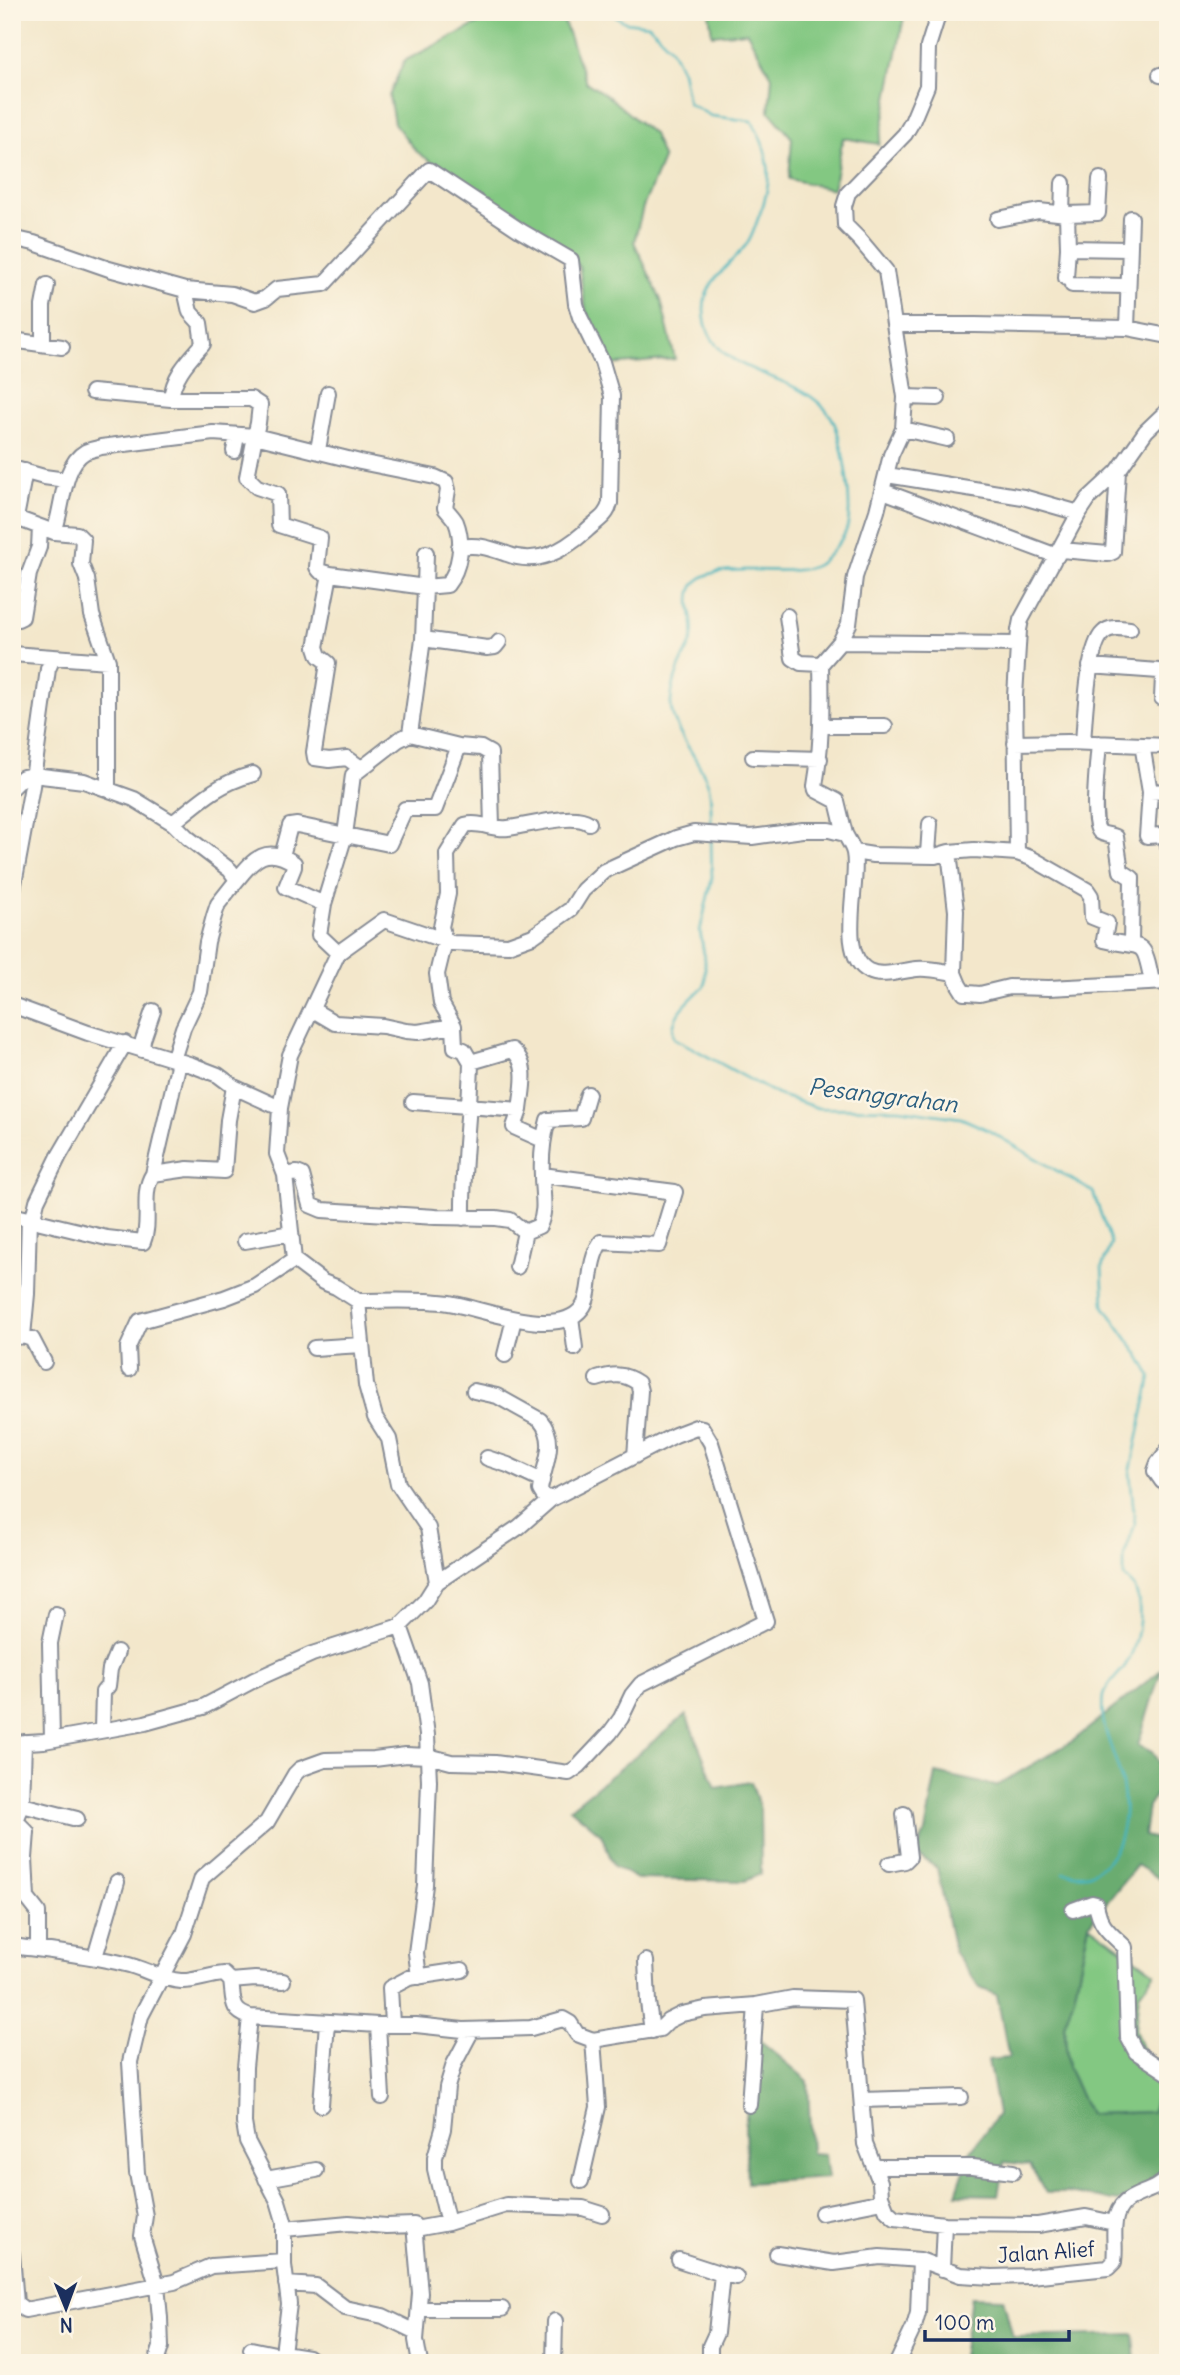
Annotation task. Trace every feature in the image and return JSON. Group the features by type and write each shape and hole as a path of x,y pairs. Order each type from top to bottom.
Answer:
{"street":[{"path":"939,12 928,47 927,86 912,122 905,134 848,193 844,206 845,225 886,271 905,397 903,429 891,455 883,491 855,576 849,624 840,642 821,664 822,726 815,788 837,801 845,834 854,852 852,938 857,960 868,971 878,973 917,969 954,973"},
{"path":"12,238 185,290 232,294 255,302 266,298 277,289 324,284 429,170 521,231 571,260 578,310 602,362 612,396 610,497 606,515 551,556 532,558 509,555 477,545 459,547"},
{"path":"998,219 1039,211 1065,214 1098,213 1100,179"},
{"path":"1063,183 1069,281 1128,286"},
{"path":"1127,328 1132,218"},
{"path":"1068,248 1129,249"},
{"path":"43,344 43,306 47,285"},
{"path":"172,399 174,384 185,364 203,344 200,323 190,312 185,290"},
{"path":"894,325 1127,328 1168,336"},
{"path":"12,340 62,347"},
{"path":"12,619 22,617 29,574 39,547 66,480 84,452 101,447 213,433 236,443 254,436 442,479 448,486 445,508 456,523 458,564 447,585 425,587 330,574 317,567 320,538 279,525 278,494 257,486 247,477 254,436 258,424 260,405 251,399 172,399 92,392"},
{"path":"318,450 328,393"},
{"path":"905,397 939,398"},
{"path":"1017,853 1015,743 1017,644 1021,620 1089,498 1118,471 1146,431 1168,410"},
{"path":"903,429 947,439"},
{"path":"66,480 19,469 15,517 83,538 81,564 87,579 92,615 108,661 108,789"},
{"path":"883,491 1059,553 1108,554 1113,552 1118,471"},
{"path":"887,475 1023,497 1079,513"},
{"path":"338,953 319,935 324,904 345,835 353,775 410,734 423,639 426,553"},
{"path":"330,574 316,647 319,656 328,663 314,752 315,758 347,758 361,768"},
{"path":"787,616 793,658 801,663 821,664"},
{"path":"1083,742 1090,667 1098,639 1104,631 1114,628 1130,629"},
{"path":"423,639 486,648 495,647 499,642"},
{"path":"840,642 1017,644"},
{"path":"12,654 108,661"},
{"path":"12,895 48,669 53,658"},
{"path":"1090,667 1159,671 1163,676 1162,698"},
{"path":"822,726 885,726"},
{"path":"410,734 490,752 492,827"},
{"path":"1015,743 1083,742 1168,746"},
{"path":"1099,743 1095,779 1097,826 1102,833 1116,838 1121,871 1132,878 1131,944"},
{"path":"282,856 290,826 303,825 389,844 405,809 435,809 459,746"},
{"path":"1143,750 1150,792 1147,836 1163,835 1167,837 1168,846"},
{"path":"753,757 820,759"},
{"path":"173,822 216,788 253,774"},
{"path":"12,789 23,777 33,775 84,780 134,799 173,822 187,838 230,870 237,880"},
{"path":"1150,792 1168,791"},
{"path":"463,1218 462,1182 470,1105 471,1062 464,1050 455,1047 454,1026 443,1007 439,987 438,974 444,941 441,927 448,894 447,854 465,825 480,824 504,829 580,818 589,823"},
{"path":"928,854 930,824"},
{"path":"542,1175 674,1192 659,1245 599,1244 590,1265 584,1306 571,1317 560,1321 514,1319 451,1303 422,1300 358,1301 348,1293 323,1282 294,1260 285,1175 277,1154 280,1108 290,1055 338,953 384,920 444,941 476,945 508,944 533,936 571,909 583,890 604,871 676,838 694,833 752,837 803,830 829,830 845,834"},
{"path":"854,852 873,855 940,855 974,850 1017,853 1031,858 1083,886 1091,896 1092,918 1107,923 1104,940 1139,946 1146,952 1152,982"},
{"path":"949,852 956,911 954,973 964,993 980,994 1009,987 1049,988 1168,982"},
{"path":"12,1215 107,1238 144,1242 149,1180 153,1174 183,1028 200,992 207,942 221,900 259,856 267,854 282,856 294,863 286,887 324,904"},
{"path":"12,1005 64,1025 218,1075 234,1087 280,1108"},
{"path":"313,1010 335,1023 383,1026 418,1032 454,1026"},
{"path":"142,1050 153,1011"},
{"path":"44,1362 32,1339 18,1337 27,1294 31,1218 59,1156 125,1043"},
{"path":"471,1062 504,1051 514,1051 523,1066 520,1110 514,1128 543,1140"},
{"path":"153,1174 188,1169 224,1171 226,1136 234,1087"},
{"path":"525,1232 538,1226 544,1211 543,1140 548,1119 581,1118 588,1094"},
{"path":"413,1102 520,1110"},
{"path":"285,1175 302,1175 313,1208 370,1214 463,1218 478,1216 510,1220 525,1232"},
{"path":"517,1267 525,1232"},
{"path":"245,1241 291,1233"},
{"path":"129,1369 128,1347 140,1321 224,1298 255,1286 294,1260"},
{"path":"358,1301 366,1385 376,1417 389,1439 398,1484 428,1528 437,1582"},
{"path":"571,1317 575,1348"},
{"path":"505,1355 514,1319"},
{"path":"314,1348 361,1345"},
{"path":"597,1379 612,1374 628,1376 638,1383 640,1391 635,1456"},
{"path":"474,1391 497,1396 545,1425 549,1455 541,1493 551,1499"},
{"path":"38,1949 38,1912 27,1898 19,1857 27,1832 16,1821 22,1805 18,1742 145,1723 203,1707 312,1654 400,1626 425,1601 437,1582 519,1527 551,1499 675,1435 696,1427 702,1428 711,1443 766,1621 641,1684 610,1733 574,1771 564,1773 495,1763 451,1762 428,1756 325,1760 300,1769 267,1822 202,1878 184,1934 141,2016 130,2062 137,2173 145,2216 142,2236 157,2285 161,2337 156,2363"},
{"path":"1168,1450 1158,1463 1156,1471 1162,1481 1168,1481"},
{"path":"488,1458 542,1481"},
{"path":"52,1739 50,1643 56,1614"},
{"path":"400,1626 420,1683 428,1756 425,1885 416,1954 419,1977"},
{"path":"102,1729 103,1692 108,1686 110,1669 117,1653"},
{"path":"22,1805 77,1819"},
{"path":"889,1864 905,1861 909,1857 903,1826 904,1814"},
{"path":"95,1958 117,1882"},
{"path":"1073,1910 1096,1903 1107,1933 1125,1947 1128,2038 1136,2052 1168,2073"},
{"path":"12,1947 95,1958 186,1982 209,1975 224,1974 231,1981 236,2010 239,2014 250,2017 472,2029 531,2028 563,2019 570,2023 577,2034 593,2039 660,2029 668,2021 682,2014 705,2009 756,2005 793,1998 853,2000 865,2144 880,2182 883,2201 822,2213"},
{"path":"646,1961 652,2031"},
{"path":"382,2097 385,2025 390,1988 410,1978 462,1970"},
{"path":"231,1981 283,1981"},
{"path":"749,2105 756,2005"},
{"path":"250,2017 245,2067 244,2123 247,2141 278,2202 284,2229 289,2304 280,2357"},
{"path":"321,2105 327,2022"},
{"path":"448,2223 435,2169 435,2157 443,2129 447,2087 454,2064 472,2029"},
{"path":"582,2181 598,2107 593,2039"},
{"path":"862,2100 961,2097"},
{"path":"874,2167 973,2166 1013,2172"},
{"path":"265,2179 316,2170"},
{"name":"Jalan Alief","path":"942,2269 960,2275 992,2277 1108,2268 1114,2262 1114,2223 1122,2203 1150,2191 1163,2183 1168,2176"},
{"name":"Jalan Alief","path":"883,2201 887,2211 895,2218 944,2224 1038,2225 1086,2217 1114,2223"},
{"path":"415,2229 448,2223 506,2205 583,2208 602,2214"},
{"path":"284,2229 349,2223 386,2226 413,2224 420,2309 416,2351 420,2363"},
{"path":"777,2254 834,2263 880,2257 920,2260 942,2269 944,2224"},
{"path":"12,2255 16,2304 24,2310 181,2280 211,2266 285,2261"},
{"path":"679,2260 729,2275 716,2333 710,2346 710,2363"},
{"path":"897,2363 918,2313 920,2260"},
{"path":"286,2284 316,2286 345,2308 383,2316 416,2332"},
{"path":"420,2309 502,2309"},
{"path":"554,2363 555,2321"},
{"path":"251,2349 280,2357 308,2357 316,2363"}],"green space":[{"path":"709,12 905,12 879,144 843,138 833,189 789,179 792,138 769,111 772,77 747,32 712,35"},
{"path":"495,15 564,22 586,82 609,97 653,134 663,159 643,207 634,242 661,300 675,359 610,365 586,311 579,266 416,151 394,123 389,96 404,61"},
{"path":"1161,1670 1138,1745 1152,1752 1168,1777 1148,1806 1144,1836 1168,1841 1168,1884 1137,1865 1089,1924 1074,1997 1064,2025 1068,2067 1089,2114 1152,2112 1158,2090 1168,2091 1168,2187 1119,2201 1066,2193 1046,2193 1030,2165 1004,2162 998,2195 956,2194 970,2152 998,2114 988,2060 1009,2058 997,1995 980,1988 954,1951 937,1868 916,1854 925,1832 936,1773 996,1786 1074,1740"},
{"path":"686,1715 716,1788 751,1782 760,1809 761,1874 744,1881 637,1879 614,1866 601,1834 570,1808"},
{"path":"1089,1925 1155,1973 1139,1994 1135,2030 1158,2090 1152,2112 1089,2114 1068,2067 1064,2025 1074,1997"},
{"path":"756,2037 808,2081 811,2154 825,2155 828,2178 747,2183 745,2126"},
{"path":"971,2297 1003,2298 1013,2337 1134,2334 1136,2363 961,2363"}],"waterway":[{"name":"Pesanggrahan","path":"609,12 625,22 649,25 670,47 682,71 688,103 711,116 752,121 767,157 767,191 749,241 720,272 708,290 704,310 709,332 720,349 736,361 796,388 815,400 830,415 842,448 847,477 847,527 839,542 817,565 788,571 731,570 714,573 701,579 692,589 690,601 693,636 674,683 671,701 675,722 709,787 711,829"},
{"name":"Pesanggrahan","path":"711,840 712,878 700,931 705,960 705,985 677,1015 674,1038 776,1094 818,1108 900,1109 961,1118 986,1129 1093,1192 1111,1243 1102,1267 1104,1306 1139,1355 1151,1377 1130,1473 1135,1524 1124,1556 1124,1577 1135,1589 1139,1618 1130,1658 1106,1688 1102,1708 1124,1796 1121,1835 1110,1858 1101,1866 1087,1874 1064,1873"}]}
